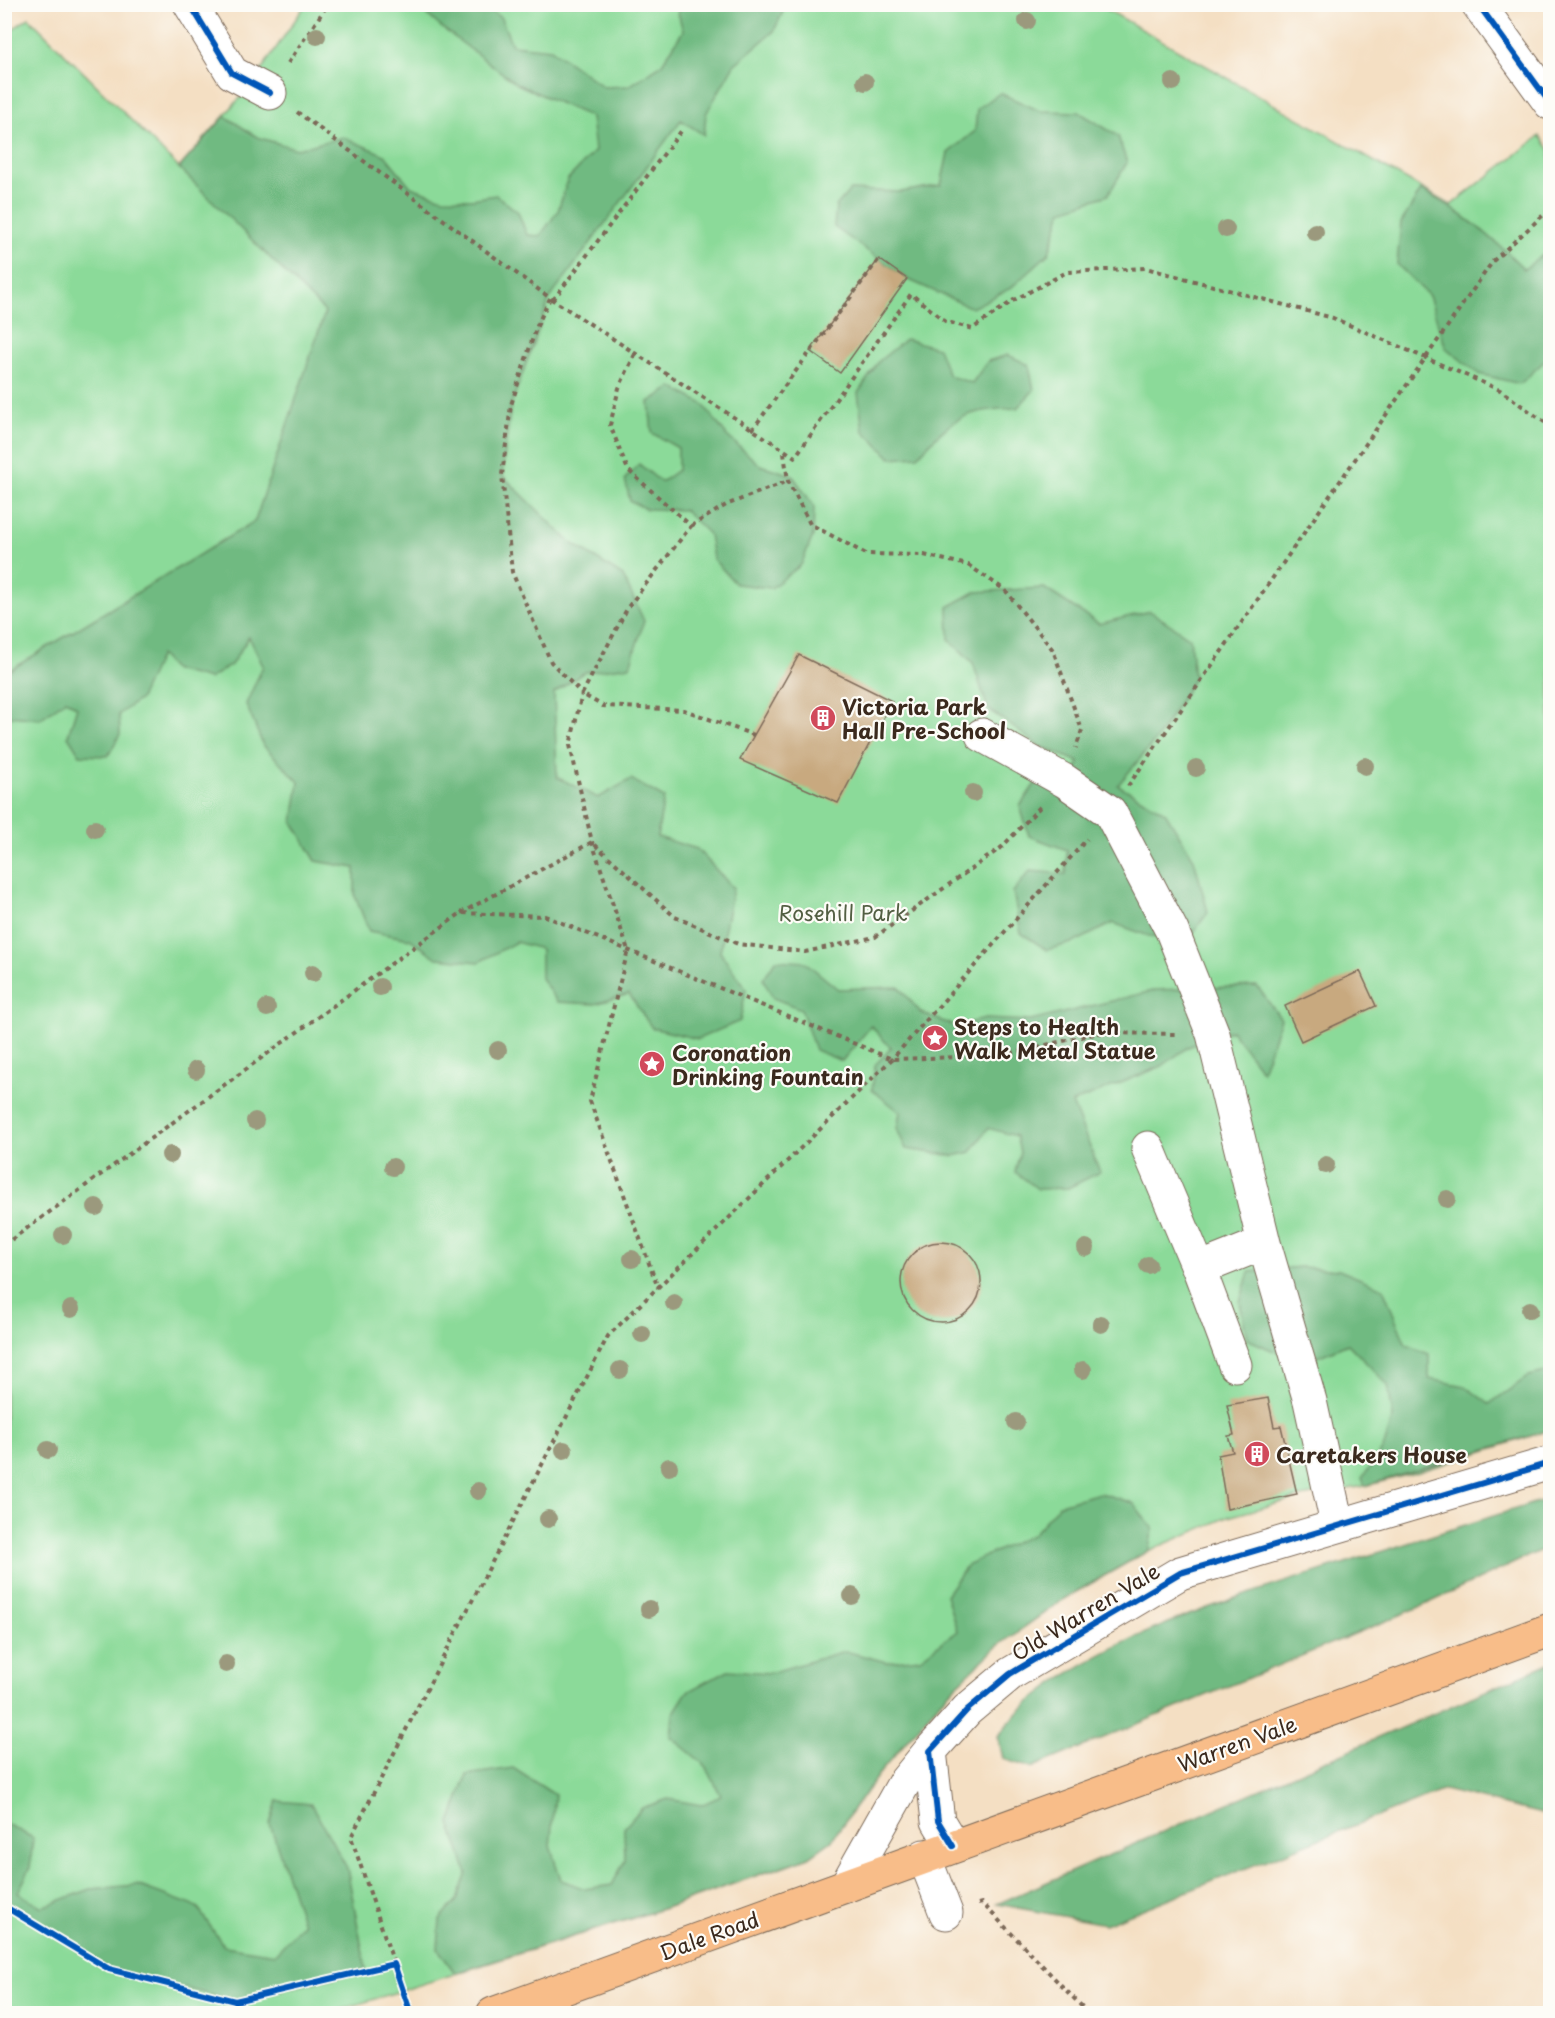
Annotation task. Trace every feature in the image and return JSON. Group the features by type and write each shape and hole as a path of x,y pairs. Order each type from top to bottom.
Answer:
{"main road":[{"name":"Warren Vale","path":"938,1851 1551,1630"},
{"name":"Dale Road","path":"494,2013 938,1851"}],"street":[{"path":"190,4 232,73 285,98"},
{"path":"1478,4 1551,103"},
{"path":"982,735 1065,781 1110,812 1172,931 1213,1034 1264,1243 1310,1401 1337,1524"},
{"path":"1148,1148 1199,1269 1235,1365"},
{"path":"1199,1269 1264,1243"},
{"name":"Old Warren Vale","path":"846,1886 904,1783 930,1750 967,1710 1010,1674 1180,1573 1337,1524 1551,1463"},
{"path":"930,1750 938,1821 938,1851 946,1913"}],"path":[{"path":"328,4 285,98 295,111 552,299 784,452 795,457 911,294 945,321 972,329 1014,300 1067,272 1146,268 1334,318 1500,390 1551,426"},
{"path":"682,130 552,299 537,328 512,405 502,475 512,572 551,662 582,694 603,706 684,710 754,735"},
{"path":"411,2013 351,1837 608,1336 892,1059 1110,812 1424,357 1493,261 1551,209"},
{"path":"752,430 879,259"},
{"path":"635,354 619,388 610,425 628,470 691,526"},
{"path":"592,842 675,916 738,944 805,952 875,937 1002,847 1065,781 1082,730 1053,650 1005,590 968,565 924,555 866,554 810,524 788,481 784,452"},
{"path":"658,1287 590,1101 628,950 592,842 570,745 582,694 628,607 691,526 726,505 788,481"},
{"path":"4,1245 461,913 592,842"},
{"path":"461,913 545,916 892,1059 998,1056 1098,1034 1213,1034"},
{"path":"946,1913 982,1903 1089,2013"},
{"path":"4,1906 109,1969 235,2001 394,1964"}],"green space":[{"name":"Rosehill Park","path":"306,4 1099,5 1451,205 1540,136 1550,150 1550,1430 1419,1472 1365,1486 1301,1497 1228,1517 1148,1551 1067,1597 999,1645 941,1700 878,1775 830,1842 809,1857 665,1908 330,2013 5,2014 5,34 29,18 179,168 251,85"},
{"path":"416,5 482,5 501,18 512,45 551,49 604,87 629,86 661,65 683,31 676,5 786,5 774,31 734,65 706,114 704,135 681,120 550,298 511,405 502,475 569,541 623,576 644,621 630,666 585,672 554,693 557,777 598,798 631,779 664,798 657,837 697,849 733,888 720,952 746,989 740,1021 698,1039 652,1028 629,994 595,1004 557,1002 541,978 541,949 516,942 479,962 437,958 410,939 369,931 355,896 355,868 316,861 293,822 299,782 263,745 246,704 263,666 249,637 231,665 209,679 174,670 160,655 140,699 119,714 120,734 108,756 80,755 68,736 77,707 66,700 40,719 9,716 5,711 5,673 255,521 325,312 179,168 225,116 257,137 297,149 343,137 385,155 411,187 443,198 472,199 496,195 518,212 527,235 540,236 558,211 568,179 595,151 591,117 517,84 441,27"},
{"path":"1000,93 1040,111 1079,112 1118,136 1127,163 1108,195 1062,210 1049,253 1011,288 972,308 907,279 834,227 836,206 850,190 901,192 941,185 948,153 975,131 977,109"},
{"path":"1421,190 1476,225 1524,269 1550,250 1550,356 1520,384 1479,374 1446,348 1429,296 1397,264 1401,223"},
{"path":"906,339 938,348 949,376 972,383 988,361 1008,355 1029,365 1034,390 1017,408 985,411 961,418 941,432 918,456 891,458 863,430 858,393 879,361"},
{"path":"672,387 703,404 727,436 760,465 792,475 814,506 813,536 801,565 771,588 736,584 713,559 709,534 684,510 646,509 630,501 625,479 639,464 661,482 678,470 678,448 652,433 649,402"},
{"path":"1044,588 1099,624 1150,611 1190,638 1194,678 1158,737 1118,785 1165,812 1194,859 1208,912 1189,939 1149,936 1113,923 1075,942 1047,950 1021,933 1013,892 1030,871 1066,874 1067,850 1029,836 1020,806 1037,781 1073,775 1079,762 1038,745 988,709 973,663 949,639 948,607 975,592"},
{"path":"776,960 805,962 838,989 899,987 921,1013 955,1026 985,1019 1031,1021 1156,990 1257,986 1281,1019 1262,1071 1231,1030 1188,1047 1162,1066 1072,1103 1100,1172 1068,1188 1038,1189 1015,1172 1020,1152 1016,1136 988,1128 971,1152 954,1156 906,1149 897,1129 900,1112 872,1090 875,1065 891,1048 871,1026 842,1061 815,1050 801,1009 773,998 763,979"},
{"path":"1301,1267 1339,1270 1383,1288 1406,1345 1429,1354 1429,1379 1465,1386 1489,1404 1529,1376 1550,1371 1550,1430 1365,1486 1362,1478 1383,1449 1393,1417 1388,1385 1348,1344 1315,1358 1287,1357 1247,1339 1240,1302 1249,1272"},
{"path":"1100,1493 1133,1503 1153,1529 1148,1551 1067,1597 999,1645 941,1700 878,1775 830,1842 809,1857 665,1908 455,1973 438,1949 440,1919 457,1900 467,1873 450,1823 467,1775 513,1768 555,1795 550,1846 561,1880 585,1889 612,1885 625,1860 624,1828 642,1808 668,1799 701,1805 721,1796 706,1766 671,1737 673,1714 687,1692 728,1670 770,1673 845,1651 886,1662 920,1658 957,1631 946,1595 968,1564 1032,1535 1060,1504"},
{"path":"1550,1498 1550,1546 1427,1604 1031,1768 1003,1759 998,1736 1028,1704 1065,1675 1109,1650 1156,1628 1254,1592"},
{"path":"1550,1663 1550,1816 1444,1790 1105,1924 997,1904"},
{"path":"277,1801 311,1804 347,1868 366,1970 235,2001 109,1969 5,1906 5,1823 33,1838 30,1868 18,1893 42,1907 91,1889 137,1885 197,1907 224,1946 275,1954 303,1924 270,1824"}],"building":[{"path":"879,259 907,279 840,373 810,351"},
{"name":"Victoria Park Hall Pre-School","path":"799,655 892,701 838,803 740,760"},
{"path":"1360,971 1376,1006 1301,1041 1285,1006"},
{"path":"941,1242 956,1245 969,1254 978,1267 981,1282 978,1297 969,1310 956,1319 941,1322 926,1319 913,1310 904,1297 901,1282 904,1267 913,1254 926,1245"},
{"name":"Caretakers House","path":"1268,1398 1274,1427 1281,1426 1297,1494 1227,1509 1218,1455 1233,1452 1228,1436 1234,1435 1227,1405"}],"cycle path":[{"path":"190,4 232,73 270,93"},
{"path":"1478,4 1550,103"},
{"path":"953,1846 938,1821 930,1751 967,1710 1010,1674 1180,1573 1550,1463"},
{"path":"4,1906 109,1969 235,2001 394,1964 411,2014"}],"place":[{"name":"Victoria Park Hall Pre-School","path":"823,718"},
{"name":"Steps to Health Walk Metal Statue","path":"935,1038"},
{"name":"Coronation Drinking Fountain","path":"652,1064"},
{"name":"Caretakers House","path":"1257,1454"}]}
